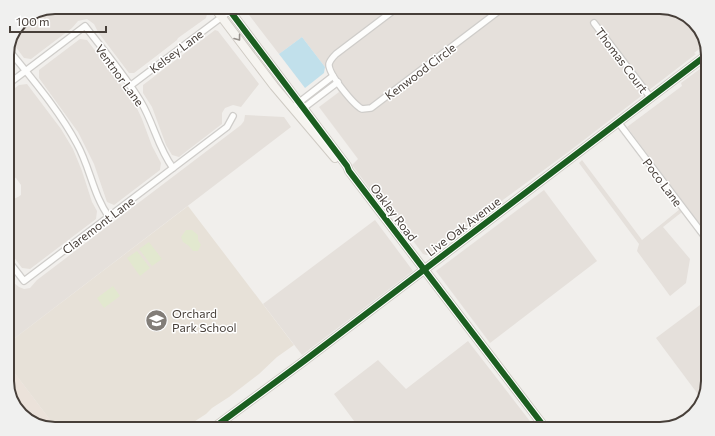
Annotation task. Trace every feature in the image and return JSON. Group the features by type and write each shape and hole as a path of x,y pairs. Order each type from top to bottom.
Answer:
{"street":[{"name":"Oakley Road","path":"220,14 294,110 344,168 349,171"},
{"name":"Kelsey Lane","path":"130,86 225,14"},
{"name":"Oakley Road","path":"235,14 347,166 349,171 541,422"},
{"path":"302,105 318,87 333,76 329,64 331,59 389,14"},
{"name":"Kenwood Circle","path":"333,76 355,105 359,108 371,108 495,14"},
{"name":"Thomas Court","path":"594,23 651,98"},
{"name":"Ventnor Lane","path":"26,72 85,26 130,86 144,108 161,150 173,168"},
{"path":"14,57 64,121 78,144 88,167 101,206 109,217"},
{"name":"Live Oak Avenue","path":"221,422 701,59"},
{"path":"14,80 26,72"},
{"path":"294,110 323,94 338,82"},
{"path":"318,87 323,94"},
{"name":"Claremont Lane","path":"14,267 24,281 227,127 233,116"},
{"name":"Poco Lane","path":"618,122 701,232"}],"shaded area":[{"path":"207,14 206,18 134,73 129,73 98,32 94,24 87,19 78,21 72,28 31,59 24,58 15,46 18,37 22,30 34,19 47,15"},
{"path":"248,14 666,14 681,19 693,30 696,34 700,48 694,53 696,54 567,153 428,255 423,254 393,214 388,213 352,165 358,159 319,107 339,92 325,67 302,37 279,54"},
{"path":"215,30 218,31 259,84 241,107 233,105 225,108 222,113 222,124 179,157 172,155 166,145 152,107 143,93 143,85"},
{"path":"80,39 87,40 134,102 152,146 161,163 160,170 114,205 107,202 94,164 78,132 39,78 39,70"},
{"path":"701,68 701,226 627,127 682,86 681,83"},
{"path":"27,84 61,129 73,149 92,202 97,211 96,219 30,269 22,268 14,257 14,199 21,195 21,185 14,178 14,89 19,85"},
{"path":"245,115 284,117 291,127 14,339 14,283 24,289 30,288 37,280 241,125 244,121"},
{"path":"582,160 642,240 680,209 682,212 663,227 690,259 686,283 670,296 637,251 639,244 579,163"},
{"path":"544,190 597,261 490,343 436,271"},
{"name":"Orchard Park School","path":"188,206 294,345 277,357 259,374 194,422 52,422 14,372 14,339"},
{"path":"375,220 413,271 302,355 263,304"},
{"path":"701,304 701,387 699,395 656,338"},
{"path":"468,341 531,422 355,422 334,394 378,360 406,389"},
{"path":"14,372 52,422 34,417 21,404 16,394"}],"green space":[{"path":"186,230 192,230 198,235 198,240 201,245 198,251 193,251 183,242 181,237"},
{"path":"149,242 162,259 152,266 139,249"},
{"path":"137,251 150,268 140,276 127,258"},
{"path":"113,286 120,296 104,308 97,298"}],"water":[{"path":"302,37 325,67 324,73 305,88 279,54"}],"cycle path":[{"path":"232,14 347,166 349,171 541,422"},
{"path":"221,422 701,59"}],"place":[{"name":"Orchard Park School","path":"156,320"}]}
